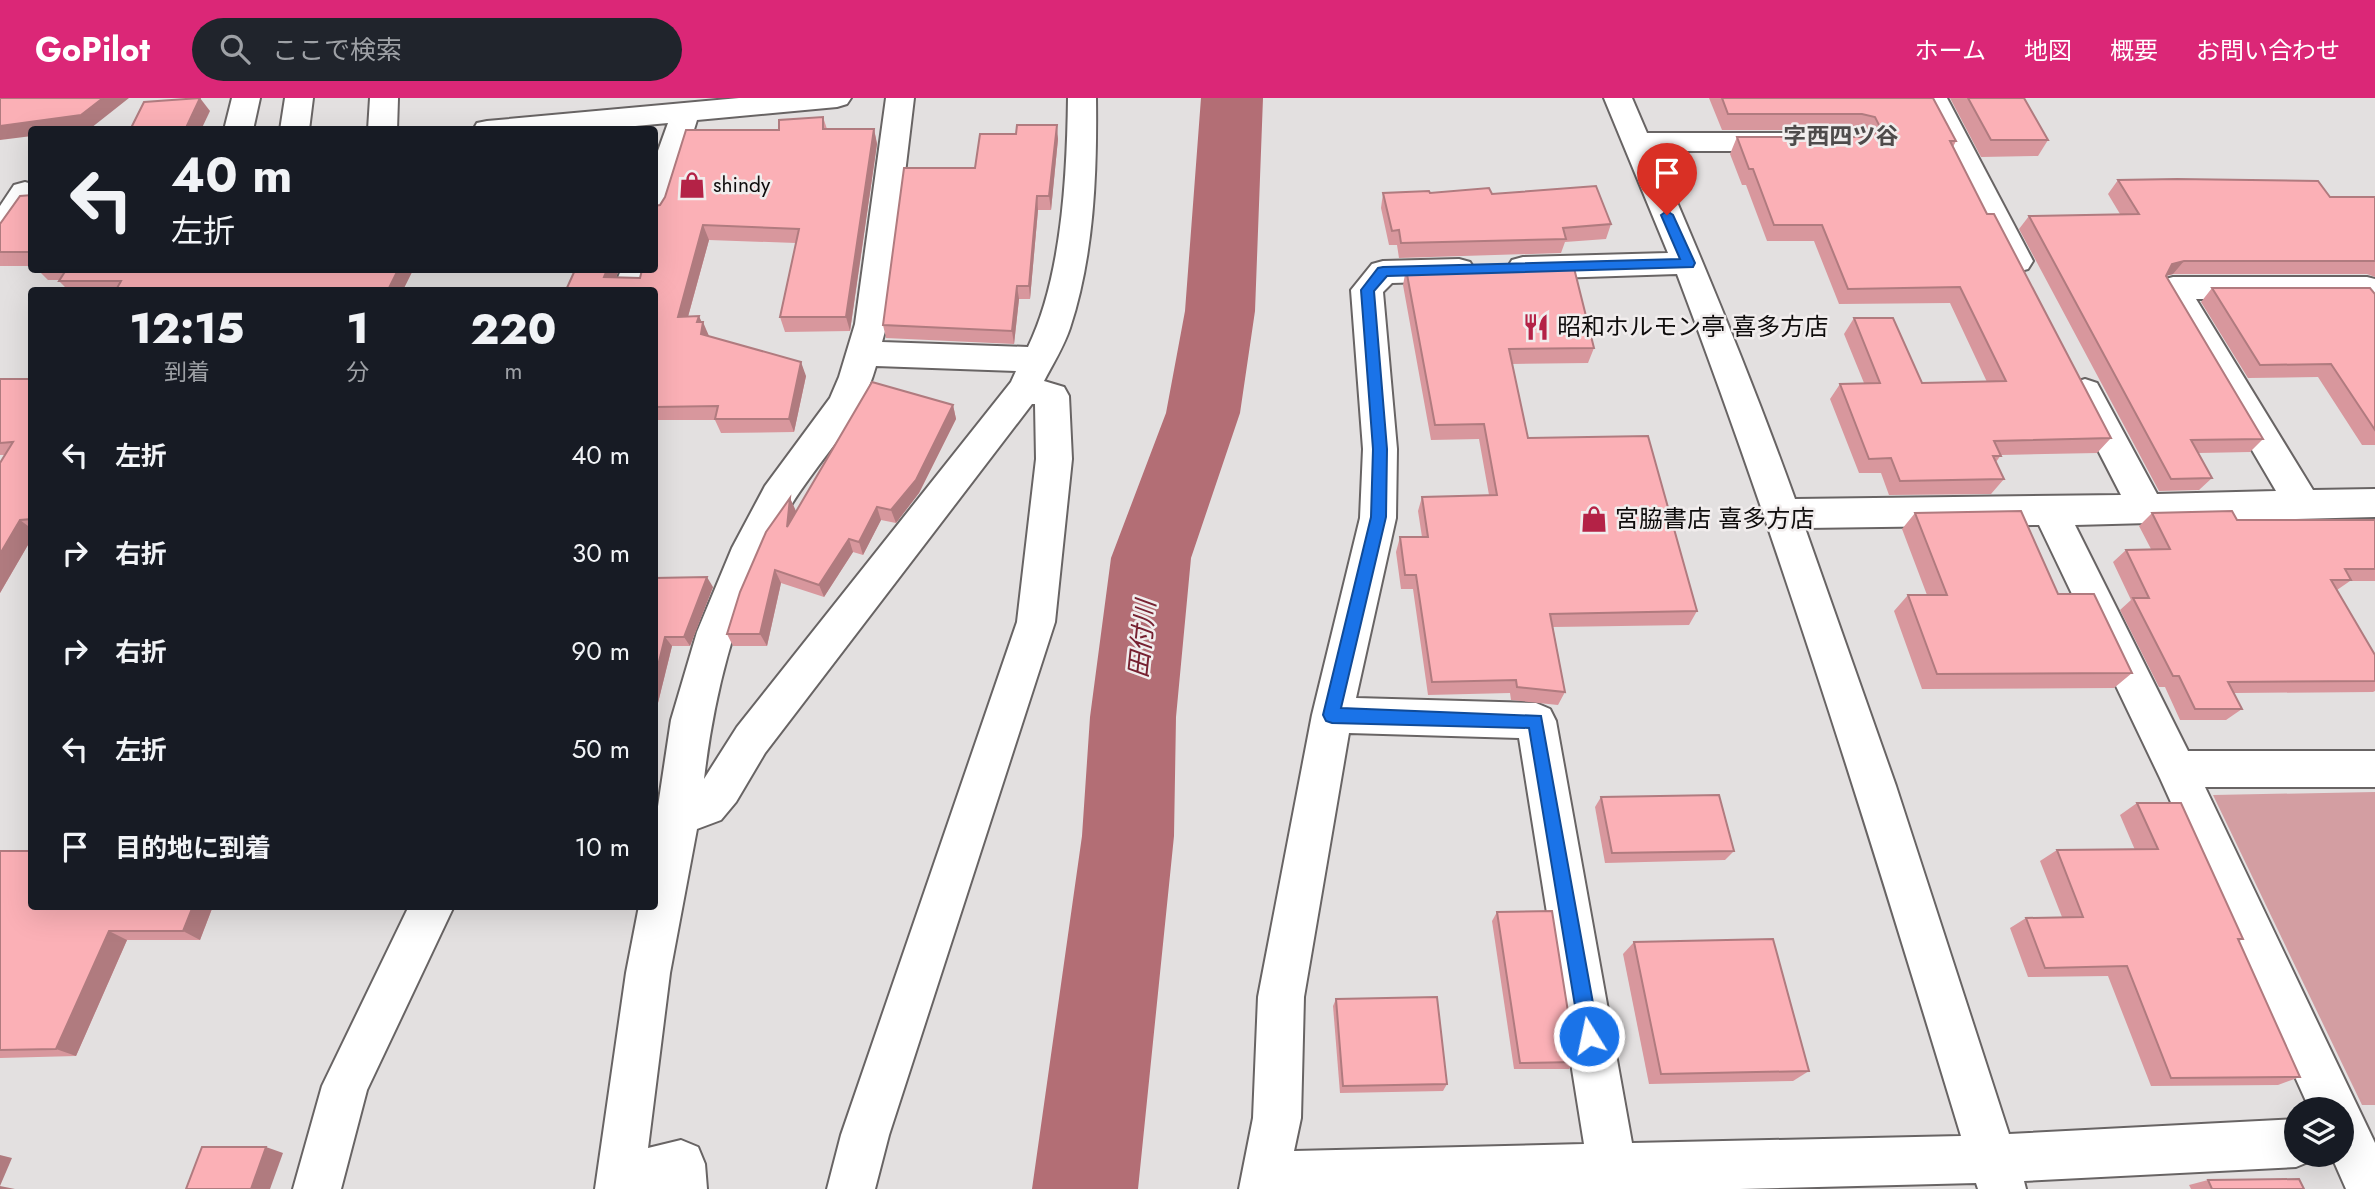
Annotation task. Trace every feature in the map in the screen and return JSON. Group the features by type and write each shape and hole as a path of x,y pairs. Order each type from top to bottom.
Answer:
{"street":[{"path":"239,126 246,98"},
{"path":"295,126 299,98"},
{"path":"382,126 384,98"},
{"path":"502,126 564,110 686,110 837,98"},
{"path":"684,1189 681,1164 619,1184 648,973 679,815 691,720 721,620 750,548 778,496 845,403 863,354 871,324 900,98"},
{"path":"679,815 706,807 721,789 751,740 1031,374 1053,329 1070,265 1082,147 1082,98"},
{"path":"1618,98 1688,263 1751,425 1875,786 1998,1174"},
{"path":"1933,98 2028,281"},
{"path":"658,198 686,110"},
{"path":"1635,142 1813,142"},
{"path":"0,229 19,192"},
{"path":"1688,263 1383,272 1367,290 1380,449 1378,517 1332,715 1281,998 1277,1118 1264,1182 1998,1174 2284,1144"},
{"path":"2302,503 2173,288 2367,288 2375,299"},
{"path":"851,1189 865,1135 1036,622 1054,459 1052,396 1031,374 863,354"},
{"path":"2071,365 2146,508"},
{"path":"1781,514 2375,503"},
{"path":"2050,511 2332,1097"},
{"path":"1332,715 1536,721 1614,1178"},
{"path":"2176,769 2375,769"},
{"path":"317,1189 345,1086 431,910"},
{"path":"2354,1146 2371,1189"}],"shaded area":[{"path":"2375,792 2375,1105 2362,1105 2213,795"}],"building":[{"path":"0,98 103,98 81,115 0,126"},
{"path":"200,98 187,126 132,126 144,102"},
{"path":"1722,98 1933,98 1956,141 1950,141 1987,214 1994,214 2111,438 1994,441 2001,456 1993,456 2004,479 1900,481 1891,458 1869,459 1840,384 1880,383 1854,318 1893,318 1922,383 2006,381 1960,287 1848,289 1822,225 1774,225 1753,169 1749,169 1737,137 1863,137 1873,135 1880,127 1875,117 1862,114 1728,114"},
{"path":"1968,98 2024,98 2048,140 1991,140"},
{"path":"823,117 823,129 874,129 846,317 780,317 799,229 703,225 678,317 699,316 697,322 703,322 701,334 801,362 789,419 715,419 718,406 658,407 658,287 567,287 574,273 606,273 604,277 640,278 641,273 658,273 658,205 665,197 686,130 779,130 779,120"},
{"path":"1017,125 1057,125 1049,196 1037,196 1029,286 1017,286 1012,331 883,325 904,168 975,168 980,134 1016,134"},
{"path":"2118,180 2318,181 2330,197 2375,197 2375,261 2184,261 2172,264 2166,276 2263,439 2191,440 2212,478 2171,479 2029,216 2139,214"},
{"path":"1596,186 1611,224 1563,228 1566,239 1401,243 1399,230 1392,231 1383,193 1430,193 1489,188 1492,194"},
{"path":"28,195 28,252 0,252 0,224 20,196"},
{"path":"1573,264 1594,348 1509,349 1528,438 1648,436 1697,611 1550,614 1565,692 1517,687 1516,680 1432,682 1416,575 1405,575 1400,537 1428,537 1422,497 1497,495 1484,424 1435,425 1406,269"},
{"path":"64,273 396,273 390,287 118,287 121,281 59,281"},
{"path":"2212,288 2370,288 2375,294 2375,430 2331,364 2260,365"},
{"path":"0,379 28,379 28,519 20,520 0,554 0,463 13,442 0,443"},
{"path":"872,382 953,405 916,480 891,510 877,507 859,542 849,539 819,585 775,570 760,634 727,634 740,592 766,532 790,498 787,527"},
{"path":"2021,511 2058,594 2094,594 2132,673 1937,674 1908,595 1947,595 1915,513"},
{"path":"2232,511 2237,520 2375,520 2375,569 2345,569 2351,580 2331,580 2375,655 2375,681 2228,682 2242,709 2195,709 2179,676 2173,676 2133,598 2149,598 2126,550 2170,549 2152,513"},
{"path":"707,577 684,637 665,637 658,666 658,578"},
{"path":"1719,795 1734,851 1612,853 1601,797"},
{"path":"2137,803 2181,803 2243,939 2238,939 2300,1077 2171,1078 2127,966 2045,968 2026,918 2083,917 2057,850 2158,849"},
{"path":"0,851 28,851 28,910 191,910 183,931 109,931 56,1049 0,1050"},
{"path":"1552,911 1576,1062 1520,1063 1497,912"},
{"path":"1773,939 1809,1071 1661,1074 1634,942"},
{"path":"1437,997 1447,1084 1343,1086 1336,999"},
{"path":"202,1147 266,1147 251,1189 186,1189"},
{"path":"2299,1179 2304,1189 2212,1189 2208,1180"}],"waterway":[{"name":"田付川","path":"1085,1189 1128,836 1133,717 1151,558 1203,413 1220,311 1232,98"}],"place":[{"name":"shindy","path":"692,185"},
{"name":"昭和ホルモン亭 喜多方店","path":"1536,327"},
{"name":"宮脇書店 喜多方店","path":"1594,519"}],"district":[{"name":"字西四ツ谷","path":"1841,136"}],"route":[{"path":"1589,1036 1536,721 1332,715 1378,517 1380,449 1367,290 1383,272 1688,263 1667,215"}]}
